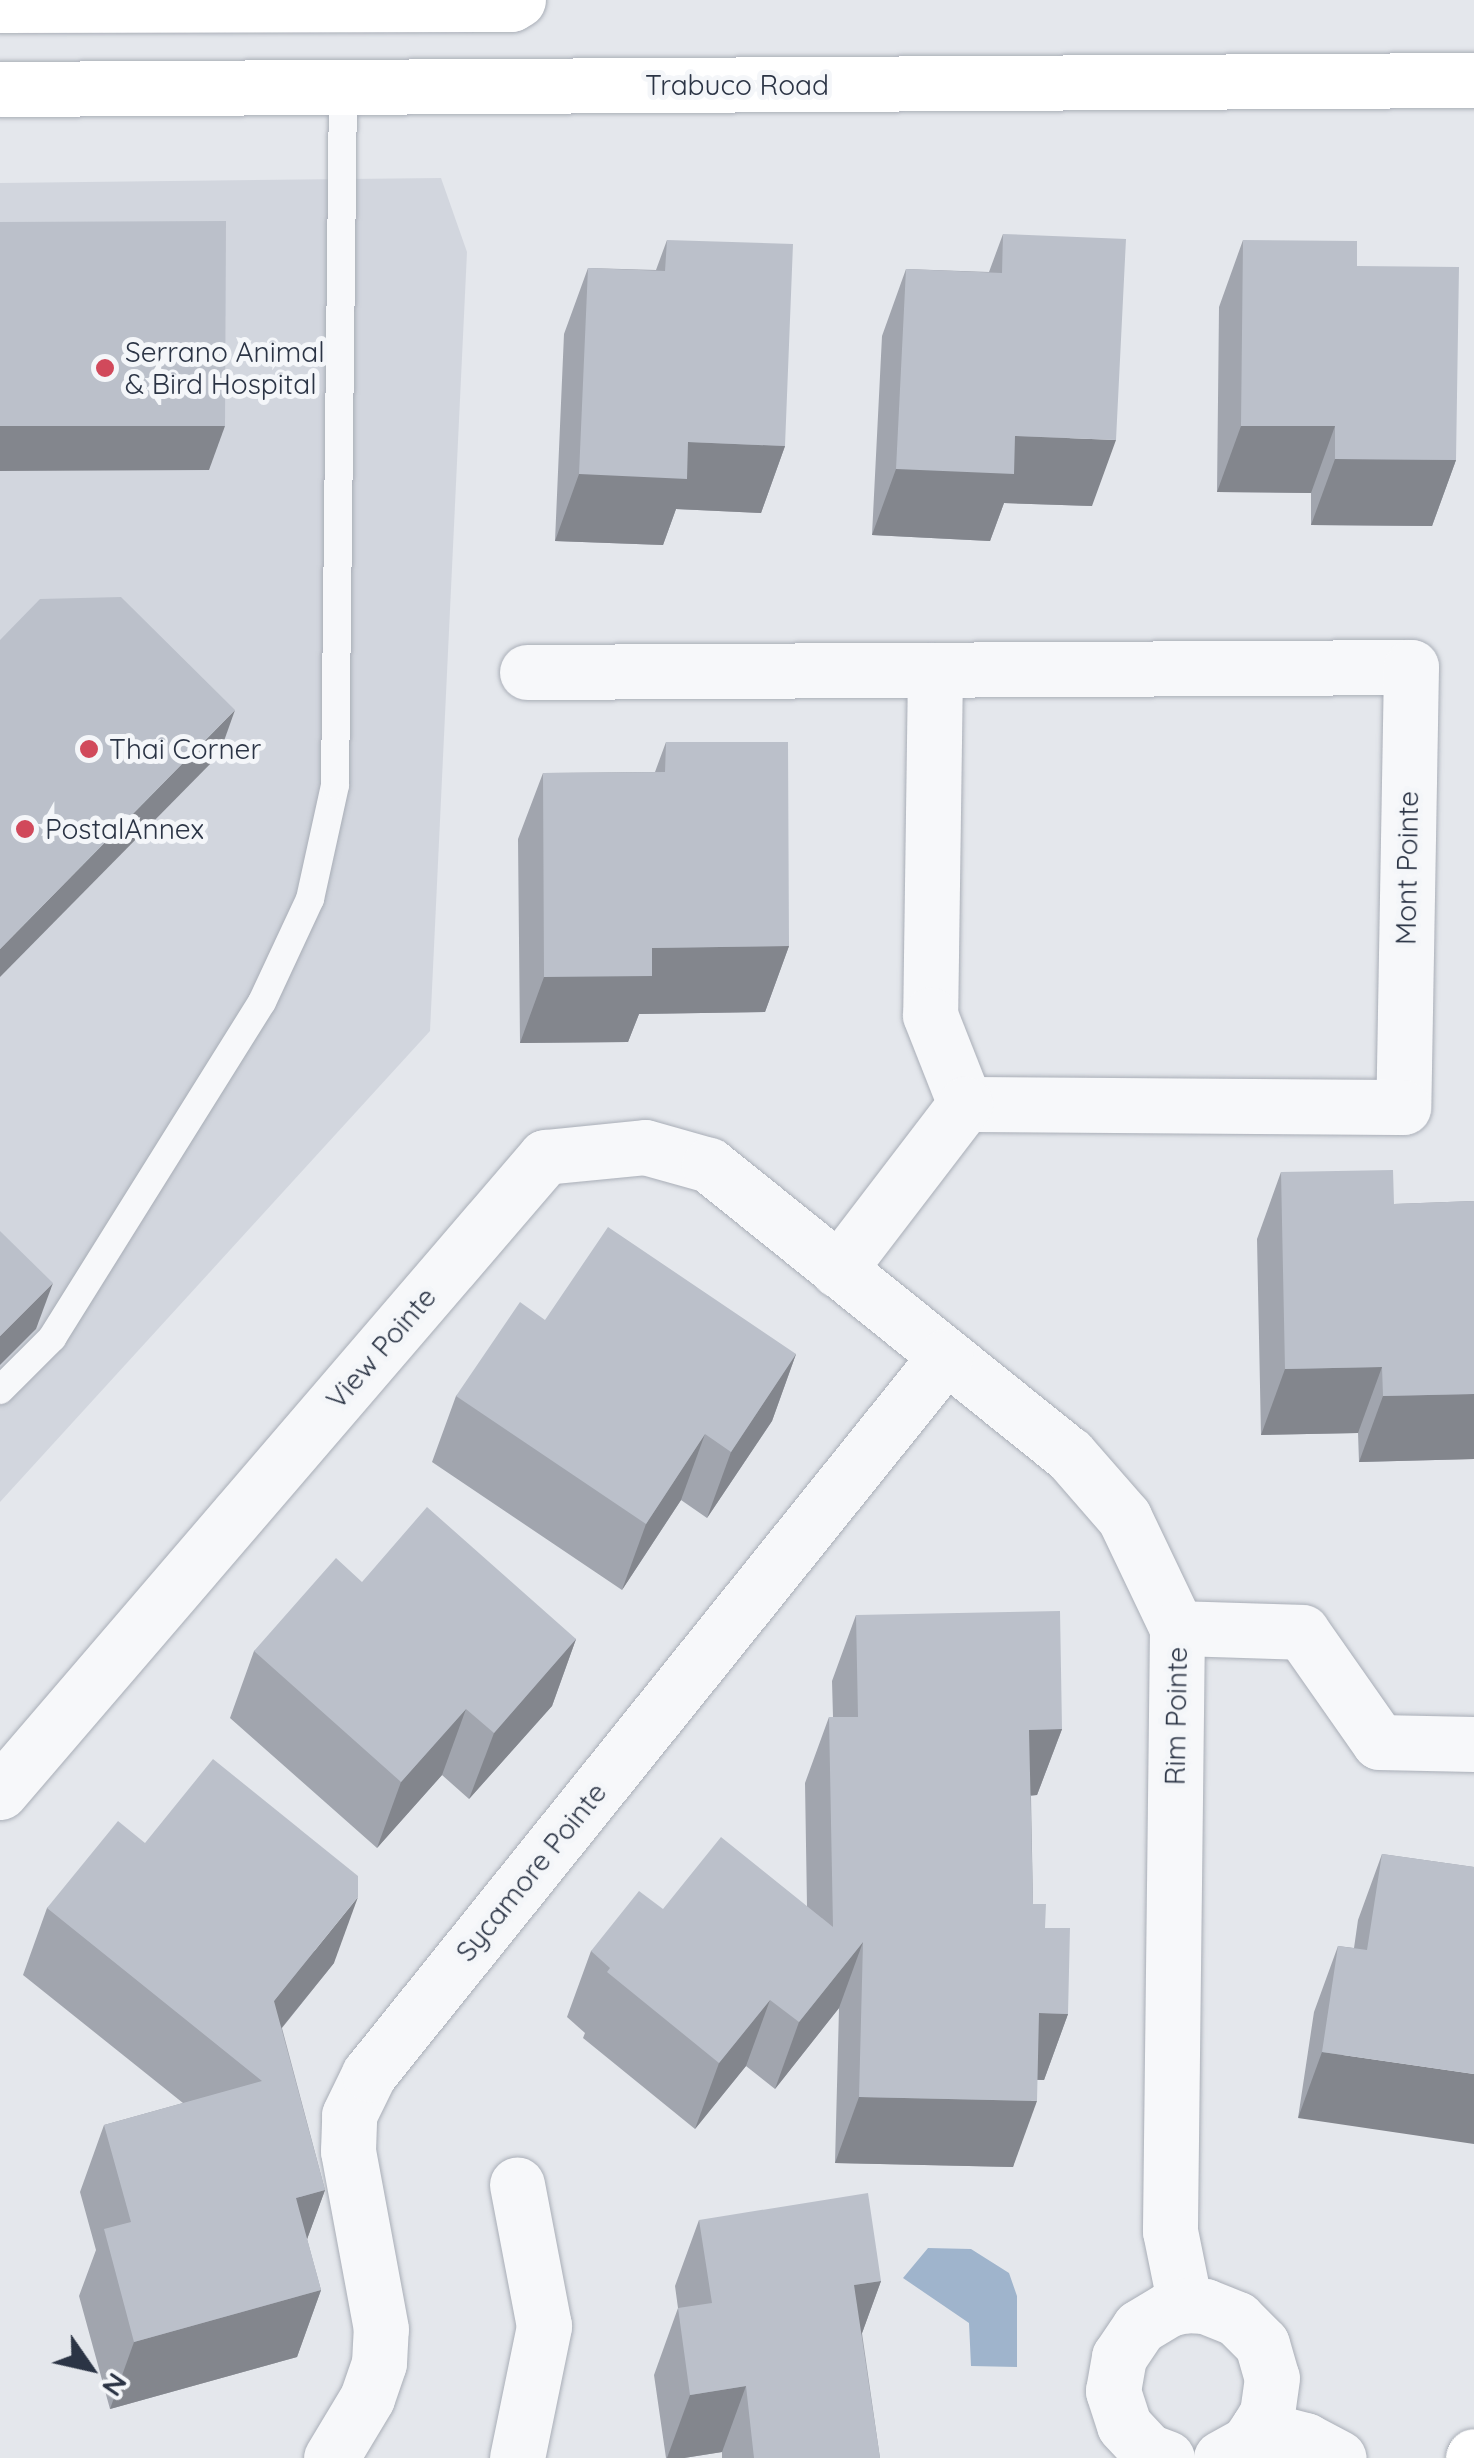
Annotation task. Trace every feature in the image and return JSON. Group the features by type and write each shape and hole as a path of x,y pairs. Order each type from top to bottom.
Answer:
{"main road":[{"path":"0,6 511,4 518,0"},
{"name":"Trabuco Road","path":"0,89 1474,80"}],"street":[{"name":"Mont Pointe","path":"527,672 1411,667 1404,1107 965,1104"},
{"path":"838,1270 965,1104 930,1014 934,670"},
{"name":"View Pointe","path":"0,1792 545,1157 645,1147 709,1165 838,1270"},
{"name":"Rim Pointe","path":"838,1270 1070,1454 1124,1517 1177,1628 1170,2232 1185,2306"},
{"name":"Sycamore Pointe","path":"331,2458 366,2398 379,2363 381,2329 348,2151 350,2115 369,2074 946,1357"},
{"path":"1177,1628 1302,1632 1379,1742 1474,1744"},
{"path":"517,2185 544,2326 517,2458"},
{"path":"1165,2458 1148,2451 1124,2425 1114,2392 1119,2357 1139,2327 1170,2309 1204,2306 1238,2319 1262,2344 1272,2378 1267,2413 1239,2443"},
{"path":"1239,2443 1306,2440 1339,2458"}],"lane":[{"path":"0,1390 52,1338 262,1002 310,899 335,785 343,87"}],"shaded area":[{"path":"441,178 467,252 430,1031 0,1502 0,183"}],"water":[{"path":"928,2248 971,2249 1009,2273 1017,2296 1017,2367 971,2366 969,2323 903,2278"}],"building":[{"name":"Serrano Animal & Bird Hospital","path":"226,221 225,426 0,426 0,222"},
{"path":"1003,234 1126,239 1116,440 1015,436 1014,474 896,469 906,269 1002,273"},
{"path":"667,240 793,244 785,446 688,442 687,479 579,474 588,268 665,271"},
{"path":"1243,240 1357,241 1357,266 1459,267 1456,460 1335,459 1335,426 1241,426"},
{"path":"121,597 235,710 0,949 0,640 40,599"},
{"path":"666,742 788,742 789,946 652,948 652,976 544,977 543,773 665,772"},
{"path":"1393,1170 1394,1204 1474,1201 1474,1394 1383,1396 1382,1367 1285,1369 1281,1172"},
{"path":"608,1227 796,1354 731,1452 705,1434 646,1524 456,1396 520,1302 545,1320"},
{"path":"0,1231 53,1283 0,1336"},
{"path":"427,1507 576,1639 494,1733 466,1709 401,1782 254,1651 336,1558 362,1582"},
{"path":"1060,1611 1062,1729 1029,1730 1033,1904 1046,1904 1045,1928 1070,1928 1068,2014 1039,2013 1037,2101 859,2097 863,1942 799,2022 770,2000 719,2063 607,1972 610,1968 591,1951 639,1891 663,1909 721,1837 833,1927 829,1717 858,1717 856,1615"},
{"path":"213,1759 358,1876 358,1897 274,2001 325,2190 296,2198 321,2290 134,2342 104,2229 131,2222 104,2125 262,2081 47,1908 118,1821 145,1843"},
{"path":"1382,1854 1474,1867 1474,2074 1322,2052 1338,1946 1367,1950"},
{"path":"868,2193 881,2281 854,2285 880,2458 754,2458 746,2386 690,2395 678,2308 712,2303 699,2220"}],"place":[{"name":"Serrano Animal & Bird Hospital","path":"105,368"},
{"name":"Thai Corner","path":"89,749"},
{"name":"PostalAnnex","path":"25,829"}]}
